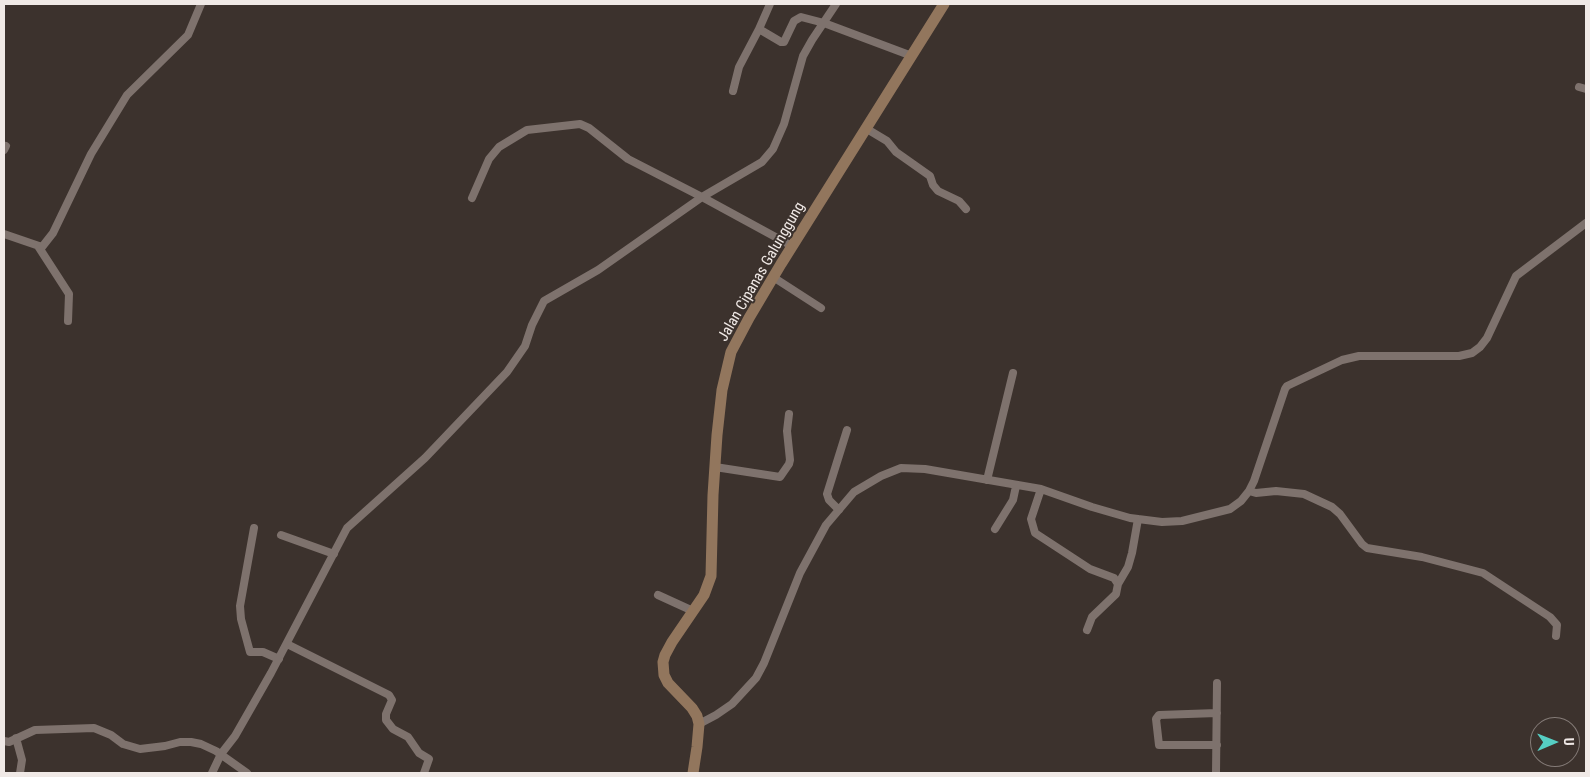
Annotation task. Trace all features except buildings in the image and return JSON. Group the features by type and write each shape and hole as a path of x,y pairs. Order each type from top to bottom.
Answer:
{"street":[{"path":"4,234 42,247 53,233 92,154 127,96 188,35 201,4"},
{"path":"733,91 739,67 770,4"},
{"path":"212,773 221,754 234,736 279,659 348,528 425,458 507,372 526,346 532,325 544,302 598,270 702,197 762,162 773,149 784,124 804,56 812,40 836,4"},
{"name":"Jalan Cipanas Galunggung","path":"699,724 692,708 668,683 664,675 663,662 664,655 672,642 704,596 711,576 719,468 722,390 731,352 773,277 944,4"},
{"path":"759,29 784,42 794,21 798,17 805,17 912,56"},
{"path":"472,198 489,159 499,147 527,130 575,124 589,128 628,159 792,246"},
{"path":"866,129 887,142 896,152 930,176 933,185 938,191 959,201 966,208"},
{"path":"693,773 699,724 732,704 756,678 764,664 800,573 826,525 854,492 881,476 902,468 925,469 1040,490 1092,507 1138,519 1162,522 1201,517 1230,508 1249,491 1254,481 1287,386 1342,360 1359,356 1459,356 1472,353 1487,338 1516,276 1586,223"},
{"path":"38,246 68,294 68,321"},
{"path":"773,277 821,308"},
{"path":"987,480 1013,373"},
{"path":"719,468 780,477 790,460 787,431 789,414"},
{"path":"839,510 829,500 828,494 846,430"},
{"path":"995,529 1013,500 1016,486"},
{"path":"1040,490 1031,518 1035,534 1090,569 1114,578 1118,584"},
{"path":"1249,491 1256,493 1276,491 1304,494 1332,507 1367,548 1422,557 1483,573 1550,617 1557,625 1556,636"},
{"path":"1086,630 1092,617 1116,594 1118,584 1128,567 1132,554 1138,519"},
{"path":"254,528 240,606 240,619 250,652 265,652 279,659"},
{"path":"282,535 334,554"},
{"path":"658,595 693,612"},
{"path":"287,644 389,695 392,700 386,714 386,720 393,728 408,737 419,752 429,759 424,773"},
{"path":"1216,773 1217,684"},
{"path":"1216,745 1158,745 1156,719 1160,715 1217,713"},
{"path":"4,741 9,742 35,730 94,728 111,735 123,744 140,750 180,742 201,744 221,754 248,773"},
{"path":"16,738 22,760 20,773"}]}
